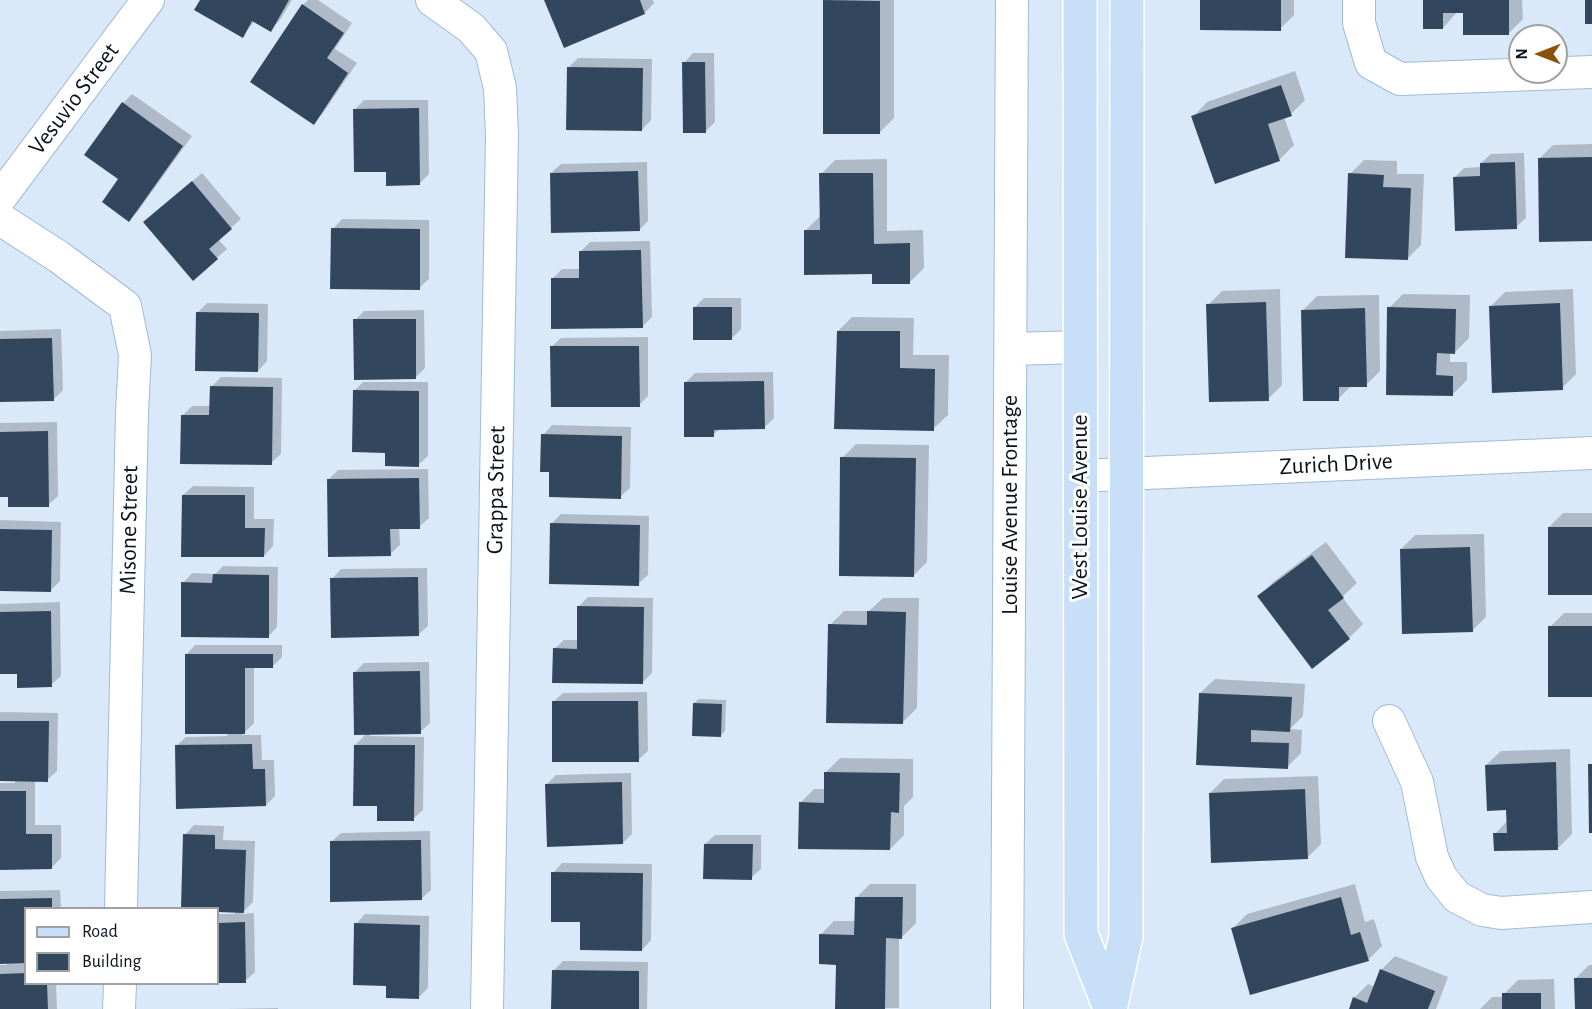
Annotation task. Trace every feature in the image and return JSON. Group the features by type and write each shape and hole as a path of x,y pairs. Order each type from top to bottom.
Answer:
{"main road":[{"name":"West Louise Avenue","path":"1080,0 1081,934 1110,1009"},
{"name":"West Louise Avenue","path":"1110,1009 1126,936 1127,0"}],"street":[{"name":"Vesuvio Street","path":"0,198 148,0"},
{"name":"Grappa Street","path":"432,0 471,28 491,51 500,88 502,136 487,1009"},
{"name":"Louise Avenue Frontage","path":"1007,1009 1012,0"},
{"path":"1359,0 1359,23 1371,63 1400,79 1592,72"},
{"name":"Misone Street","path":"0,219 59,257 125,306 135,355 131,436 121,907"},
{"path":"1011,349 1080,347"},
{"name":"Zurich Drive","path":"1080,476 1592,453"},
{"path":"1389,721 1417,782 1432,857 1441,877 1458,897 1482,910 1501,913 1592,907"},
{"path":"119,1009 120,985"}],"building":[{"path":"200,0 289,0 271,32 252,21 243,38 194,10"},
{"path":"544,0 640,0 645,14 564,48"},
{"path":"823,0 880,1 880,134 823,134"},
{"path":"1200,0 1281,0 1281,31 1200,30"},
{"path":"1423,0 1509,0 1508,35 1463,35 1463,13 1443,13 1443,29 1423,29"},
{"path":"1585,0 1592,0 1592,24 1585,24"},
{"path":"302,4 344,33 327,58 348,73 314,125 250,82"},
{"path":"682,62 705,62 706,133 683,133"},
{"path":"567,67 643,68 642,131 566,130"},
{"path":"1281,85 1292,116 1268,124 1280,161 1215,184 1191,116"},
{"path":"122,102 183,146 129,222 102,202 118,179 84,155"},
{"path":"419,108 420,185 386,186 386,172 354,172 353,109"},
{"path":"1592,157 1592,241 1539,242 1538,158"},
{"path":"1515,162 1517,229 1455,231 1453,177 1480,176 1480,163"},
{"path":"638,171 640,231 551,233 550,173"},
{"path":"819,173 873,173 874,244 910,243 910,284 872,284 872,274 804,275 804,230 820,230"},
{"path":"1348,173 1384,175 1383,187 1411,188 1408,260 1345,258"},
{"path":"192,181 232,229 209,249 218,259 193,281 143,222"},
{"path":"331,228 420,229 420,290 330,289"},
{"path":"641,250 643,328 551,329 551,278 579,278 579,251"},
{"path":"1266,302 1269,401 1209,402 1206,304"},
{"path":"1560,303 1563,390 1492,393 1489,306"},
{"path":"693,307 732,307 732,340 693,340"},
{"path":"1387,307 1456,309 1455,354 1437,353 1436,375 1453,376 1453,396 1386,395"},
{"path":"1365,308 1367,387 1339,387 1339,401 1303,401 1301,310"},
{"path":"196,312 259,313 258,372 195,371"},
{"path":"353,319 416,319 416,379 354,380"},
{"path":"837,331 900,331 900,368 935,369 934,431 834,429"},
{"path":"52,338 54,401 0,402 0,339"},
{"path":"550,346 639,346 640,407 551,407"},
{"path":"764,381 765,429 714,430 714,437 684,437 684,382"},
{"path":"210,386 273,387 272,465 180,464 181,415 209,415"},
{"path":"353,390 419,391 419,467 385,466 385,453 352,452"},
{"path":"48,431 49,507 8,507 8,497 0,497 0,432"},
{"path":"541,434 622,436 621,499 549,497 549,472 540,472"},
{"path":"840,457 916,458 914,577 839,576"},
{"path":"419,478 420,529 390,529 391,556 328,557 327,479"},
{"path":"182,495 245,495 245,528 265,528 264,557 181,557"},
{"path":"550,523 640,525 639,586 549,584"},
{"path":"1548,527 1592,527 1592,595 1548,595"},
{"path":"0,529 52,530 51,592 0,591"},
{"path":"1470,547 1473,632 1402,634 1400,549"},
{"path":"1312,555 1344,598 1328,610 1350,639 1312,669 1257,596"},
{"path":"213,574 269,575 269,638 181,637 181,582 212,583"},
{"path":"418,577 419,636 331,638 330,578"},
{"path":"577,606 644,607 643,684 552,683 553,648 577,649"},
{"path":"51,611 52,687 17,688 17,674 0,674 0,612"},
{"path":"867,611 906,612 903,724 826,723 828,624 867,625"},
{"path":"1548,626 1592,626 1592,697 1548,697"},
{"path":"185,654 273,654 273,668 245,668 245,734 185,734"},
{"path":"420,671 421,734 354,735 353,672"},
{"path":"1199,693 1292,697 1290,732 1251,730 1251,742 1289,743 1288,769 1196,765"},
{"path":"552,701 638,701 639,762 552,762"},
{"path":"693,703 722,704 721,737 692,736"},
{"path":"0,721 49,721 48,782 0,781"},
{"path":"252,744 253,769 265,769 266,806 176,809 175,745"},
{"path":"354,745 415,745 414,821 377,821 377,806 353,806"},
{"path":"1556,762 1558,850 1494,851 1493,833 1507,833 1506,810 1487,811 1485,765"},
{"path":"1588,764 1592,764 1592,833 1589,833"},
{"path":"824,772 900,773 899,813 891,812 890,850 798,849 799,802 824,803"},
{"path":"622,782 623,844 547,847 545,784"},
{"path":"1305,789 1308,859 1211,863 1209,793"},
{"path":"0,791 26,791 26,834 52,834 52,869 0,870"},
{"path":"183,834 215,835 215,849 246,850 244,913 219,912 219,907 181,907"},
{"path":"421,840 422,900 330,902 330,841"},
{"path":"704,844 753,844 752,880 703,879"},
{"path":"551,872 643,873 642,951 580,950 580,922 551,922"},
{"path":"855,897 903,897 902,939 886,938 885,1009 835,1009 836,965 819,964 819,934 854,935"},
{"path":"1341,897 1351,935 1360,932 1369,961 1250,995 1231,928"},
{"path":"52,898 52,907 24,907 24,963 0,964 0,899"},
{"path":"245,922 246,983 219,983 219,923"},
{"path":"354,923 420,925 419,999 386,998 386,986 353,985"},
{"path":"1380,969 1435,991 1428,1009 1349,1009 1353,997 1367,1003"},
{"path":"552,970 639,971 639,1009 551,1009"},
{"path":"24,973 24,985 47,985 48,1009 0,1009 0,974"},
{"path":"1574,978 1592,978 1592,1009 1575,1009"},
{"path":"1502,993 1541,993 1541,1009 1502,1009"}]}
